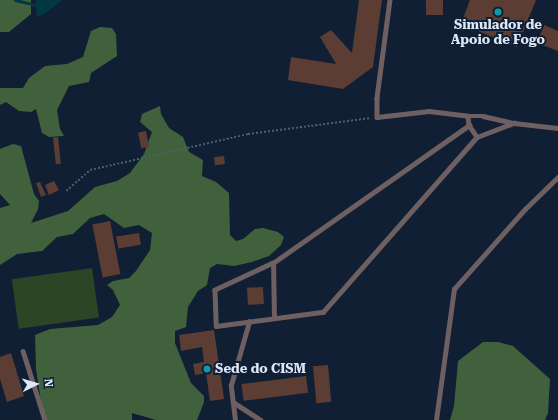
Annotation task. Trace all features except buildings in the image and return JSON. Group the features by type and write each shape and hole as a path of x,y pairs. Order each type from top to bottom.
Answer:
{"lane":[{"path":"390,0 376,98 377,117 430,111 468,116 483,116 514,123 558,128"},
{"path":"468,116 469,125 477,136"},
{"path":"469,125 273,263 215,290 216,326 323,312 332,305 477,136 514,123"},
{"path":"436,420 454,289 525,209 558,177"},
{"path":"273,263 274,318"},
{"path":"235,420 231,385 249,322"},
{"path":"23,351 45,420"},
{"path":"233,402 261,420"}],"path":[{"path":"66,191 90,170 248,134 377,117"}],"shaded area":[{"path":"0,0 31,0 31,14 9,32 0,32"},
{"path":"36,0 62,0 46,13 37,17"},
{"path":"100,27 112,28 116,34 117,56 91,73 89,82 69,86 57,110 60,129 64,136 49,137 42,133 36,109 31,112 19,111 6,102 0,105 0,88 23,88 29,78 45,66 67,64 83,57 91,31"},
{"path":"160,106 161,114 169,128 183,137 189,152 203,160 202,176 216,182 229,193 230,235 236,241 243,239 255,229 263,228 278,232 284,237 281,245 269,256 234,266 217,264 210,268 207,285 198,291 188,307 186,327 175,331 175,343 191,383 204,396 204,402 197,420 156,420 132,413 132,420 47,420 43,415 36,369 35,335 50,329 98,325 112,317 120,305 113,290 107,285 113,281 129,278 136,271 150,250 152,233 139,225 124,228 104,214 90,218 73,234 57,237 42,251 17,254 0,265 0,208 10,205 0,194 0,149 13,144 21,146 34,194 39,201 38,209 31,223 68,211 95,187 117,181 130,173 144,154 152,132 140,122 142,114"},
{"path":"92,268 99,318 19,329 12,279"},
{"path":"483,342 498,342 513,346 550,379 548,413 545,420 450,420 454,406 458,361"}],"waterway":[{"path":"15,0 40,6"}],"place":[{"name":"Simulador de Apoio de Fogo","path":"498,12"},
{"name":"Sede do CISM","path":"207,369"}]}
